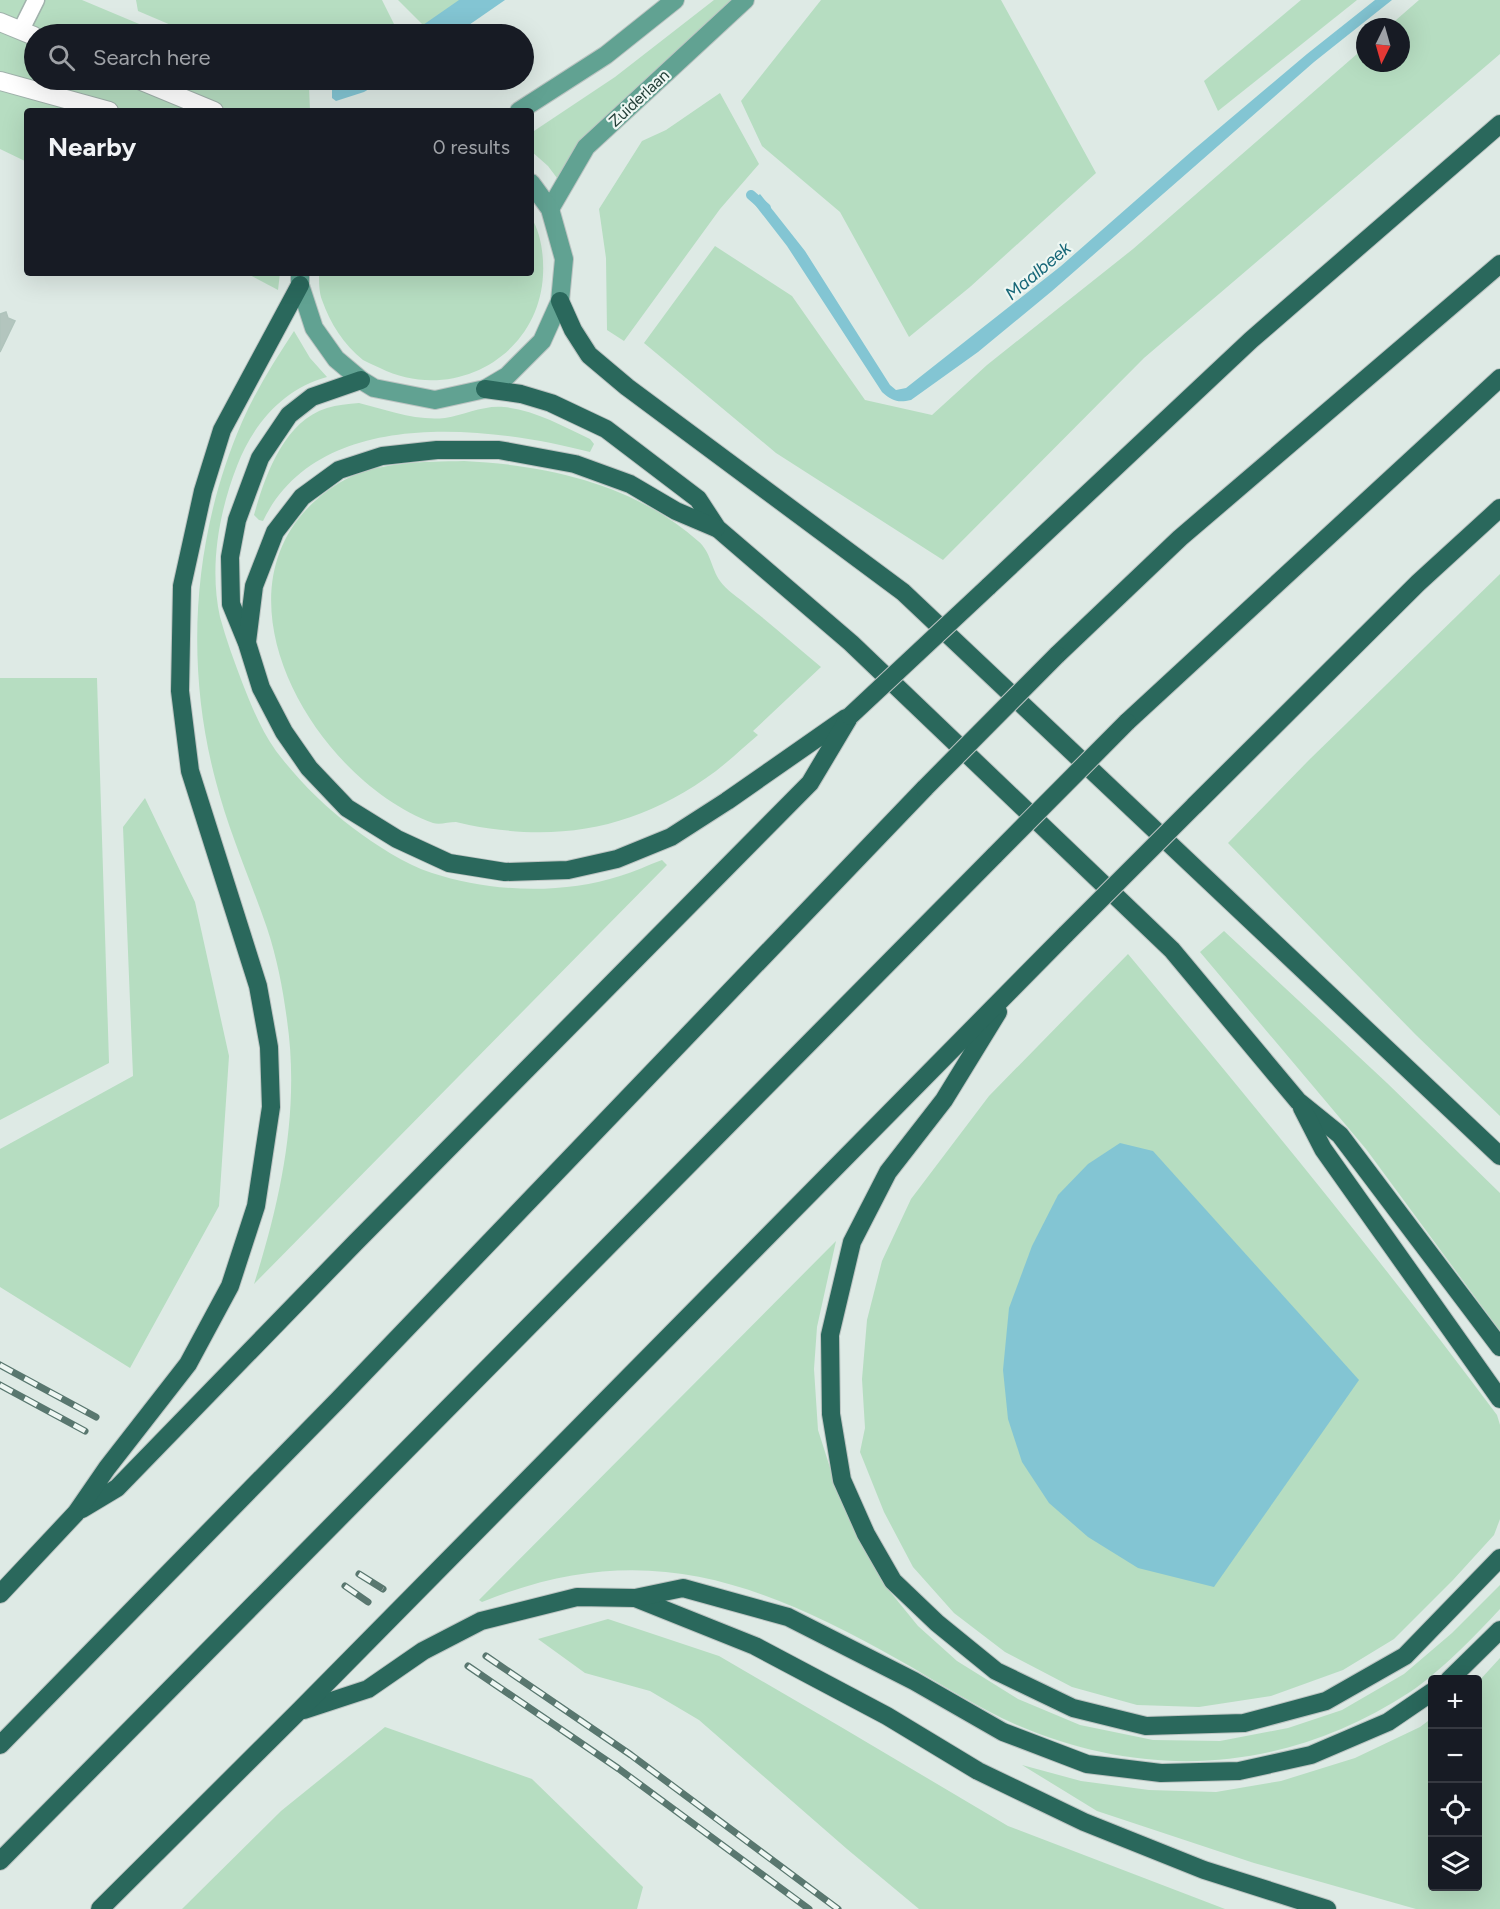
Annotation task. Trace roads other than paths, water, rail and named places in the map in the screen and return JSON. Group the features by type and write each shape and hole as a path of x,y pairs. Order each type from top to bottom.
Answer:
{"highway":[{"path":"361,380 312,397 289,415 260,458 237,520 230,557 231,604 247,643 261,688 284,732 309,768 347,808 397,839 449,863 505,872 567,870 617,859 671,837 850,716 1251,340 1500,124"},
{"path":"0,1745 338,1400 925,788 1057,655 1180,538 1500,264"},
{"path":"0,1594 75,1513 188,1364 230,1286 256,1206 271,1107 269,1047 258,986 190,771 180,691 182,586 203,490 222,430 300,279"},
{"path":"560,301 573,330 589,355 627,387 903,592 1500,1156"},
{"path":"0,1861 1126,723 1500,378"},
{"path":"485,390 520,394 551,402 606,429 698,499 717,528 851,643 1172,951 1298,1101 1341,1135 1500,1347"},
{"path":"247,643 254,586 275,532 302,498 339,470 382,456 437,450 500,450 575,464 630,484 676,511 717,528"},
{"path":"100,1909 299,1711 1014,984 1418,584 1500,508"},
{"path":"75,1513 117,1488 372,1226 810,783 850,716"},
{"path":"1014,984 944,1100 888,1172 852,1242 830,1335 831,1414 842,1480 866,1534 893,1581 937,1623 996,1671 1073,1708 1146,1726 1233,1724 1326,1701 1405,1656 1500,1558"},
{"path":"1298,1101 1323,1149 1500,1399"},
{"path":"299,1711 368,1689 423,1651 481,1620 577,1597 635,1598 683,1588 788,1617 914,1681 1004,1732 1087,1764 1161,1773 1239,1771 1311,1755 1388,1722 1428,1695"},
{"path":"635,1598 754,1646 887,1716 978,1771 1084,1822 1204,1870 1327,1909"},
{"path":"1454,1675 1500,1630"}],"main road":[{"path":"524,108 606,55 675,0"},
{"name":"Zuiderlaan","path":"550,209 586,147 745,0"},
{"path":"300,279 314,328 336,359 374,388 435,400 485,390 507,376 542,341 560,301 564,259 550,209 534,187"}],"street":[{"path":"0,22 24,31"},
{"path":"0,81 24,88"},
{"path":"33,90 98,108"},
{"path":"163,90 207,108"}],"lane":[{"path":"30,24 36,0"}],"water":[{"path":"459,0 505,0 470,24 424,24"},
{"path":"1375,0 1392,0 1369,18 1356,18 1356,29 1314,62 1052,291 978,352 911,400 895,400 882,392 787,246 752,201 760,194 805,251 890,385 896,390 906,388 1061,266 1307,54"},
{"path":"332,90 367,90 336,101 332,98"},
{"path":"1120,1143 1153,1151 1359,1380 1214,1587 1138,1568 1088,1537 1049,1503 1022,1462 1008,1419 1003,1370 1009,1308 1032,1246 1058,1195 1088,1164"}],"waterway":[{"name":"Maalbeek","path":"751,195 766,208"}],"railway":[{"path":"0,1365 96,1417"},
{"path":"0,1385 85,1431"},
{"path":"359,1574 383,1589"},
{"path":"345,1586 368,1602"},
{"path":"486,1656 631,1755 838,1909"},
{"path":"468,1666 619,1769 809,1909"}]}
